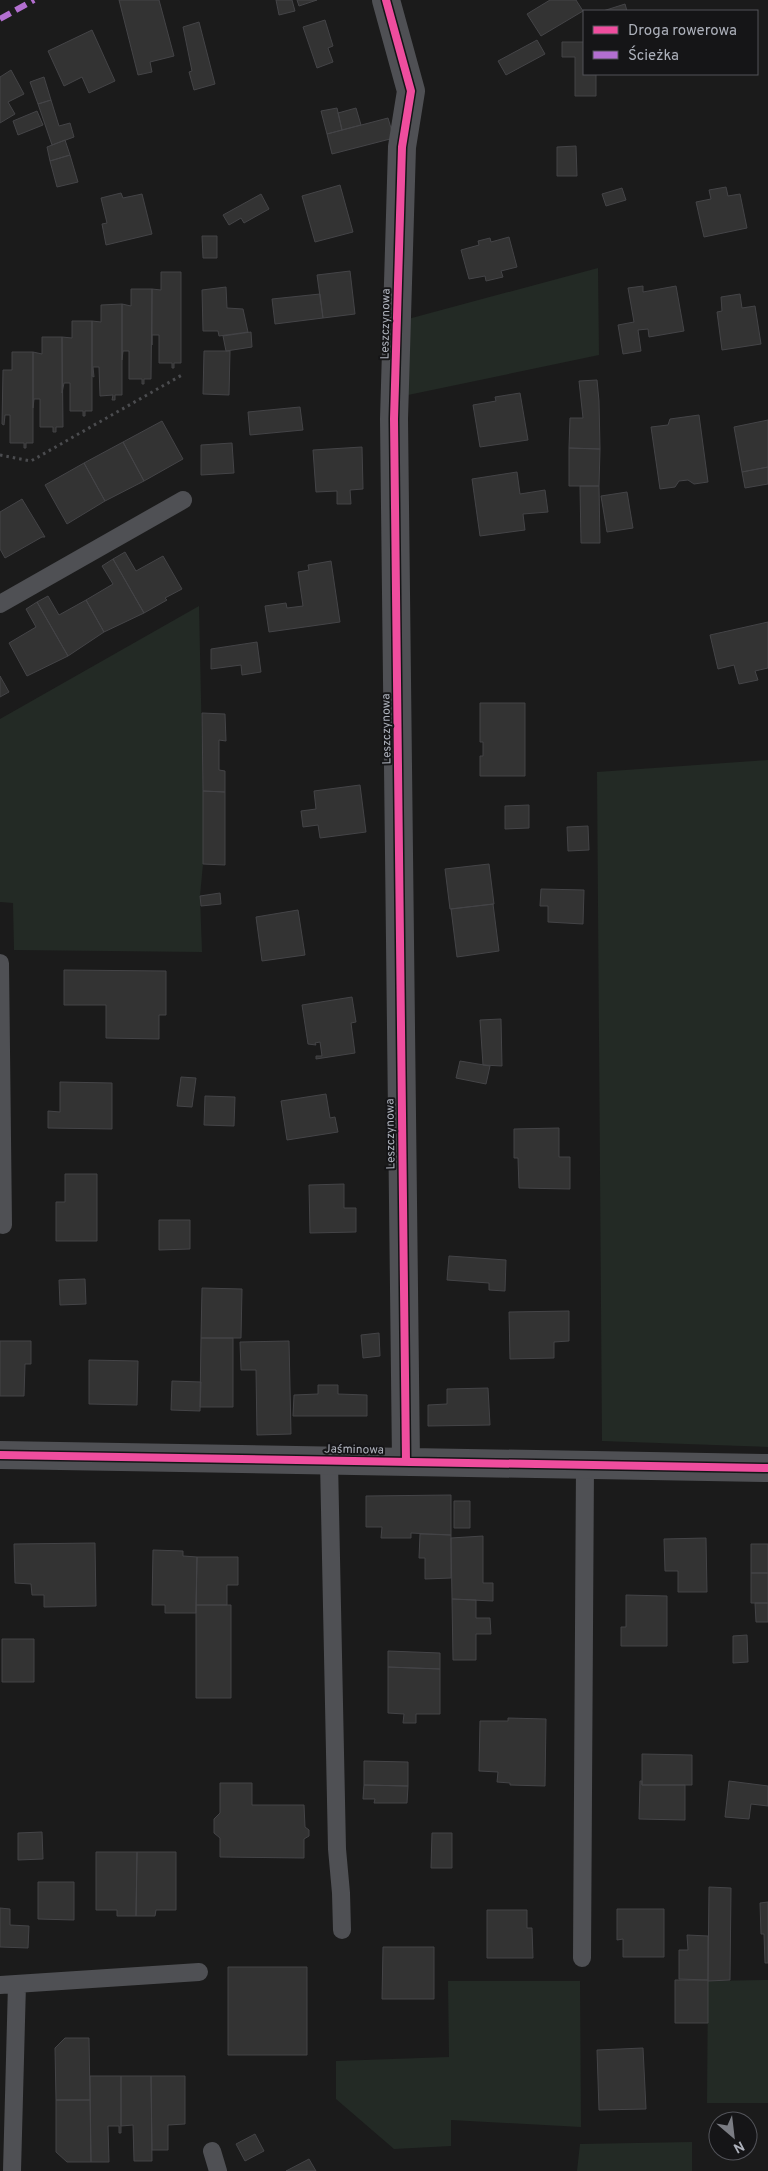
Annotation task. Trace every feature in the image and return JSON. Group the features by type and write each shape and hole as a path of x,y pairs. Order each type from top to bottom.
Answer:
{"street":[{"name":"Leszczynowa","path":"386,0 411,91 402,147 394,419 406,1462"},
{"name":"Jaśminowa","path":"0,1455 768,1468"}],"lane":[{"path":"0,604 183,500"},
{"path":"0,948 3,1225"},
{"path":"329,1461 337,1848 342,1893 342,1930"},
{"path":"582,1958 585,1464"},
{"path":"12,2171 9,1985 199,1972"},
{"path":"212,2151 218,2171"}],"path":[{"path":"0,454 31,461 182,376"}],"shaded area":[{"path":"598,268 599,355 408,395 408,319"},
{"path":"199,606 203,791 203,864 200,896 202,952 14,950 13,903 0,902 0,719"},
{"path":"768,760 768,1447 602,1441 597,772"},
{"path":"768,1980 768,2103 707,2103 708,1981"},
{"path":"448,1981 580,1981 581,2127 451,2120 451,2146 394,2149 336,2099 336,2061 449,2057"},
{"path":"692,2142 692,2171 577,2171 580,2144"}],"building":[{"path":"119,0 159,0 174,56 150,62 152,72 138,75"},
{"path":"276,0 292,0 295,11 279,15"},
{"path":"297,0 317,0 299,6"},
{"path":"550,0 576,0 583,11 541,36 527,14"},
{"path":"625,4 627,10 606,10"},
{"path":"325,20 333,46 328,48 333,62 317,68 303,27"},
{"path":"199,22 215,84 194,90 189,72 192,71 183,27"},
{"path":"92,30 115,81 89,93 82,77 64,86 48,51"},
{"path":"537,40 545,54 506,75 498,61"},
{"path":"562,42 583,42 583,75 596,75 596,96 575,96 575,57 562,57"},
{"path":"11,70 24,94 8,102 15,114 0,123 0,77"},
{"path":"44,77 51,100 38,104 30,82"},
{"path":"51,100 59,126 70,123 74,137 52,145 38,104"},
{"path":"337,108 342,130 327,134 321,111"},
{"path":"356,108 361,125 342,130 338,113"},
{"path":"37,111 43,125 18,135 13,121"},
{"path":"388,118 394,138 332,154 327,134"},
{"path":"65,140 70,155 50,161 47,147"},
{"path":"576,146 577,176 557,176 557,147"},
{"path":"70,155 78,182 57,187 50,161"},
{"path":"340,185 353,232 315,242 302,196"},
{"path":"726,187 728,196 740,194 747,228 704,237 696,202 711,199 709,190"},
{"path":"622,188 626,200 606,206 602,194"},
{"path":"121,193 123,198 142,194 152,234 106,245 102,224 107,223 101,198"},
{"path":"261,194 269,209 244,223 241,218 229,225 223,215"},
{"path":"202,236 217,236 217,258 203,258"},
{"path":"509,237 517,267 501,271 503,277 486,281 485,276 469,279 461,250 479,245 478,241 490,238 491,242"},
{"path":"350,271 355,314 323,318 317,275"},
{"path":"161,272 181,272 181,363 174,363 174,368 172,368 172,363 159,363 159,335 152,335 152,289 161,290"},
{"path":"643,286 643,292 676,286 684,331 649,337 648,329 638,330 641,351 623,354 618,325 634,322 628,288"},
{"path":"226,287 227,308 243,309 248,332 219,336 218,331 203,331 202,290"},
{"path":"131,289 152,289 151,379 144,379 144,384 142,384 142,379 129,379 129,351 123,351 122,360 122,304 131,306"},
{"path":"320,294 323,318 275,324 272,299"},
{"path":"740,294 742,308 755,306 761,344 722,350 717,312 722,311 721,297"},
{"path":"122,304 122,395 115,395 115,400 112,400 113,395 100,396 99,367 93,367 94,377 92,376 92,321 101,322 101,305"},
{"path":"72,321 92,321 92,411 85,411 85,416 83,416 83,411 70,411 70,383 64,383 62,393 62,337 72,338"},
{"path":"251,332 252,347 226,351 223,336"},
{"path":"42,337 62,337 63,427 56,427 56,432 53,432 53,427 40,427 40,399 34,399 33,408 33,352 42,354"},
{"path":"204,351 230,351 229,395 203,394"},
{"path":"12,352 33,352 33,443 26,443 26,448 24,448 24,443 10,443 10,415 5,415 4,425 2,424 3,370 12,370"},
{"path":"597,380 600,449 569,448 570,418 583,418 579,381"},
{"path":"520,393 528,440 480,447 473,405 496,401 495,397"},
{"path":"300,407 303,430 250,435 248,412"},
{"path":"699,415 708,482 694,484 688,480 679,481 675,487 660,489 651,427 668,425 670,419"},
{"path":"768,420 768,467 742,472 734,427"},
{"path":"162,421 183,459 144,481 123,442"},
{"path":"123,442 144,481 105,501 84,463"},
{"path":"232,443 234,473 201,475 201,445"},
{"path":"362,447 363,489 350,490 351,504 337,504 337,491 316,492 313,450"},
{"path":"569,448 600,449 599,486 569,486"},
{"path":"84,463 105,501 67,524 45,485"},
{"path":"768,467 768,484 745,488 742,472"},
{"path":"517,472 520,494 545,490 548,512 523,514 525,530 480,536 472,479"},
{"path":"580,486 599,486 600,543 581,543"},
{"path":"627,492 633,528 607,532 601,496"},
{"path":"22,499 45,537 5,558 0,549 0,512"},
{"path":"125,552 136,571 163,556 182,589 144,613 113,559"},
{"path":"113,559 144,613 104,632 86,600 113,584 102,566"},
{"path":"331,561 340,622 269,632 265,606 286,603 287,608 303,606 298,572 309,570 308,565"},
{"path":"48,596 59,615 86,600 104,632 68,656 37,602"},
{"path":"37,602 68,656 27,676 9,643 36,627 26,609"},
{"path":"768,622 768,668 755,671 758,680 739,684 734,665 718,669 710,635"},
{"path":"257,642 261,672 242,675 241,665 211,669 211,649"},
{"path":"0,676 9,692 0,697"},
{"path":"480,703 525,703 525,776 480,776 480,756 483,756 483,742 480,742"},
{"path":"202,713 225,714 226,741 219,740 219,770 225,771 225,792 203,791"},
{"path":"360,785 366,832 320,838 318,825 303,827 301,811 316,809 314,791"},
{"path":"203,791 225,792 225,865 203,864"},
{"path":"529,805 529,828 505,829 505,806"},
{"path":"588,826 589,850 568,851 567,827"},
{"path":"489,864 494,904 450,909 445,869"},
{"path":"541,889 584,890 583,924 548,922 548,906 540,906"},
{"path":"220,893 221,904 201,906 200,896"},
{"path":"493,904 499,951 457,957 451,909"},
{"path":"298,910 305,955 262,961 256,917"},
{"path":"64,970 166,971 166,1015 159,1015 159,1039 106,1038 106,1005 64,1005"},
{"path":"352,997 356,1022 351,1023 355,1053 316,1059 316,1056 322,1056 320,1042 315,1043 316,1045 308,1044 302,1005"},
{"path":"501,1019 502,1066 483,1065 480,1020"},
{"path":"460,1061 490,1066 486,1084 456,1078"},
{"path":"181,1077 196,1078 192,1107 177,1106"},
{"path":"60,1082 112,1083 112,1129 48,1128 48,1111 60,1112"},
{"path":"326,1094 330,1118 335,1117 338,1132 287,1140 281,1101"},
{"path":"205,1096 235,1097 234,1126 204,1125"},
{"path":"559,1128 559,1157 570,1157 570,1189 519,1188 518,1158 514,1158 514,1129"},
{"path":"65,1174 97,1174 97,1241 56,1241 56,1202 65,1202"},
{"path":"344,1184 344,1208 356,1208 356,1232 310,1233 309,1185"},
{"path":"159,1220 190,1220 190,1249 159,1250"},
{"path":"449,1256 506,1260 505,1291 489,1290 489,1283 447,1280"},
{"path":"85,1279 86,1304 60,1305 59,1280"},
{"path":"202,1288 242,1289 241,1338 201,1338"},
{"path":"569,1311 569,1341 554,1342 554,1358 510,1359 509,1312"},
{"path":"379,1333 380,1356 363,1358 361,1335"},
{"path":"201,1338 233,1338 233,1407 200,1407"},
{"path":"0,1341 31,1341 31,1364 25,1364 24,1396 0,1396"},
{"path":"289,1341 291,1434 257,1435 256,1370 241,1370 240,1342"},
{"path":"89,1360 138,1361 137,1405 89,1404"},
{"path":"172,1381 201,1382 200,1411 171,1410"},
{"path":"318,1385 338,1385 338,1394 367,1395 367,1416 293,1416 294,1395 318,1394"},
{"path":"488,1388 490,1425 428,1426 428,1405 447,1404 447,1389"},
{"path":"451,1495 451,1535 411,1533 411,1538 381,1538 382,1527 366,1527 366,1496"},
{"path":"454,1501 470,1501 470,1528 454,1528"},
{"path":"420,1534 451,1535 451,1578 425,1579 425,1558 419,1558"},
{"path":"483,1536 483,1583 493,1583 493,1601 452,1599 451,1538"},
{"path":"706,1538 707,1592 678,1592 678,1571 665,1571 664,1539"},
{"path":"95,1543 96,1606 44,1607 44,1595 32,1595 31,1584 15,1583 14,1544"},
{"path":"751,1544 768,1544 768,1573 751,1573"},
{"path":"153,1550 183,1551 183,1556 197,1557 196,1613 165,1613 165,1605 152,1605"},
{"path":"197,1557 238,1557 238,1585 227,1585 227,1605 196,1605"},
{"path":"751,1573 768,1573 768,1603 751,1603"},
{"path":"626,1595 667,1596 667,1646 621,1646 621,1627 626,1627"},
{"path":"452,1599 476,1600 476,1618 490,1618 491,1634 476,1634 476,1660 453,1660"},
{"path":"755,1603 768,1603 768,1622 756,1622"},
{"path":"196,1605 231,1605 231,1698 196,1698"},
{"path":"747,1635 748,1662 733,1663 733,1636"},
{"path":"2,1639 34,1639 34,1682 2,1682"},
{"path":"388,1651 440,1653 440,1669 388,1667"},
{"path":"388,1667 440,1669 440,1714 416,1714 416,1723 403,1723 404,1714 388,1713"},
{"path":"508,1718 546,1719 545,1786 510,1785 510,1783 497,1782 498,1772 479,1771 480,1721 508,1721"},
{"path":"642,1754 692,1755 692,1785 642,1785"},
{"path":"364,1761 408,1762 408,1786 364,1785"},
{"path":"640,1781 642,1781 642,1785 685,1785 685,1820 639,1819"},
{"path":"729,1781 768,1786 768,1806 751,1804 749,1819 725,1817"},
{"path":"220,1783 252,1783 252,1805 304,1805 305,1827 309,1830 309,1836 304,1839 304,1858 220,1857 220,1838 214,1833 214,1819 220,1813"},
{"path":"364,1785 408,1786 407,1803 374,1803 375,1799 363,1799"},
{"path":"42,1832 43,1859 18,1860 18,1833"},
{"path":"432,1833 452,1833 452,1868 431,1868"},
{"path":"96,1852 137,1852 136,1916 117,1916 117,1910 96,1910"},
{"path":"137,1852 176,1852 176,1910 156,1910 155,1916 136,1916"},
{"path":"38,1882 74,1882 74,1920 38,1919"},
{"path":"709,1887 731,1888 730,1980 708,1981"},
{"path":"768,1902 768,1963 765,1963 764,1934 761,1934 760,1903"},
{"path":"0,1908 10,1909 10,1925 29,1926 28,1948 0,1947"},
{"path":"617,1909 664,1909 664,1957 623,1957 623,1939 617,1940"},
{"path":"487,1910 527,1910 527,1928 532,1928 533,1958 487,1958"},
{"path":"687,1935 708,1936 708,1980 679,1979 679,1950 688,1950"},
{"path":"383,1947 434,1947 434,1999 382,1999"},
{"path":"228,1967 307,1967 307,2055 228,2055"},
{"path":"675,1980 708,1980 708,2023 675,2023"},
{"path":"65,2038 89,2038 90,2100 56,2100 55,2048"},
{"path":"643,2048 646,2109 599,2110 597,2050"},
{"path":"90,2076 121,2076 121,2133 119,2133 119,2126 108,2126 109,2162 91,2162"},
{"path":"121,2076 151,2076 152,2161 134,2161 133,2125 121,2126"},
{"path":"151,2076 185,2076 185,2124 168,2125 168,2150 152,2150"},
{"path":"56,2100 90,2100 91,2162 67,2162 56,2152"},
{"path":"255,2134 264,2151 245,2161 236,2144"},
{"path":"309,2159 316,2171 286,2171"}],"marked path":[{"path":"0,19 34,0"}],"cycle path":[{"path":"386,0 411,91 402,147 394,419 406,1462"},
{"path":"0,1455 768,1468"}]}
